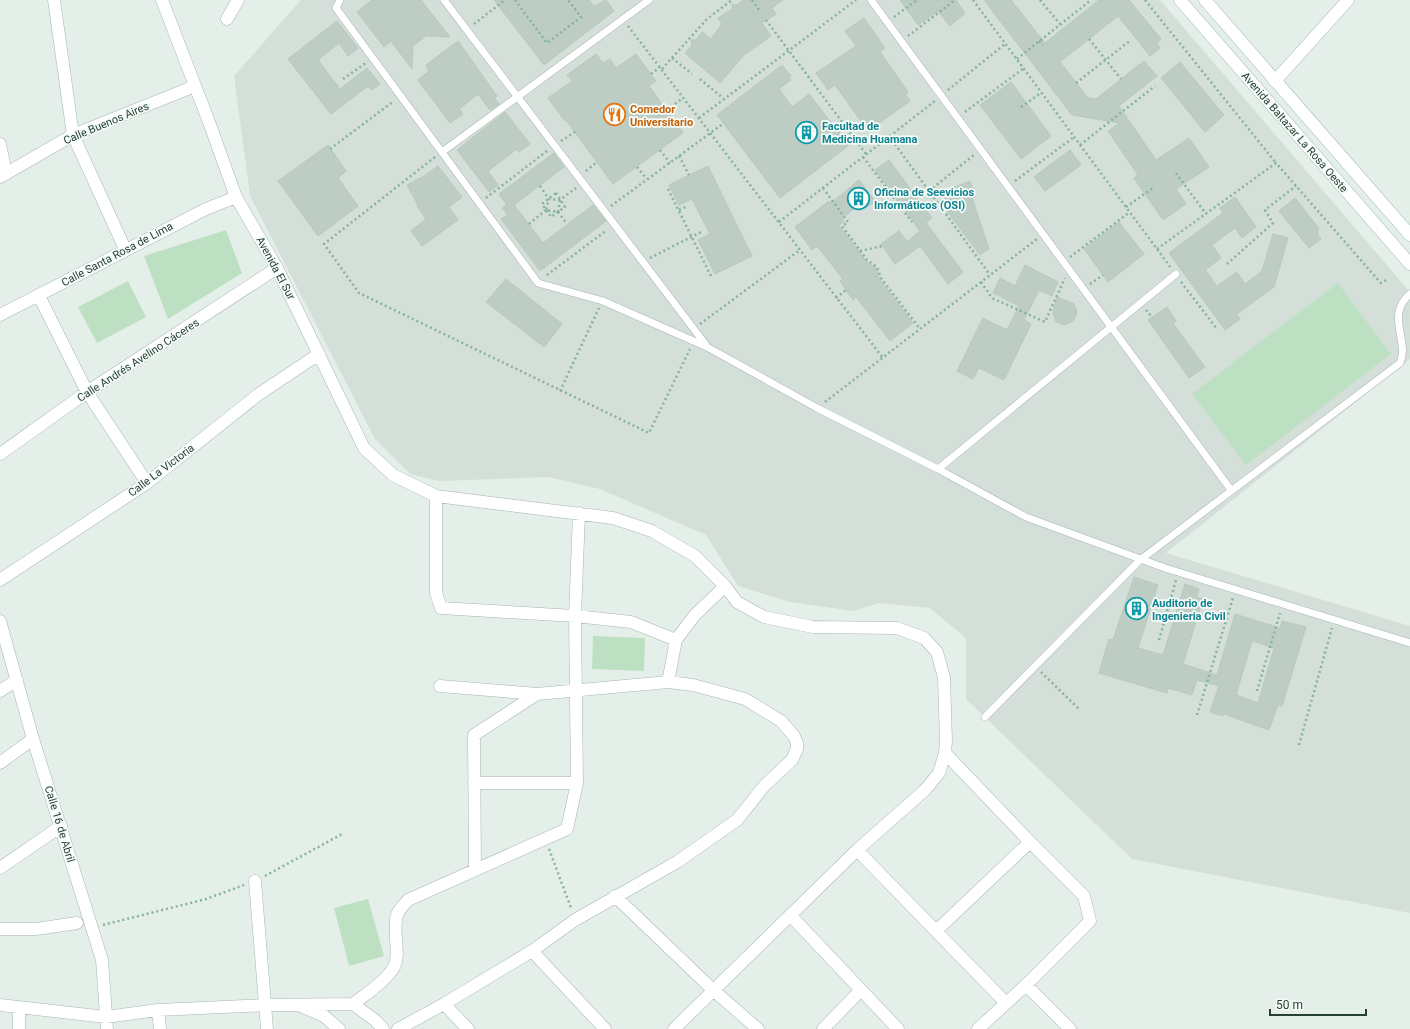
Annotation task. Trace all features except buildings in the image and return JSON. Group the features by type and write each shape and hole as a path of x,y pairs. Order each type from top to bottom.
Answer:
{"street":[{"path":"54,0 73,135 125,249"},
{"name":"Avenida El Sur","path":"162,0 236,197 277,268 364,448 393,475 436,496"},
{"path":"227,19 238,0"},
{"name":"Avenida Baltazar La Rosa Oeste","path":"1180,0 1410,264"},
{"name":"Avenida Baltazar La Rosa Oeste","path":"1205,0 1410,235"},
{"path":"1275,81 1348,0"},
{"name":"Calle Buenos Aires","path":"3,176 73,135 195,86"},
{"path":"0,144 3,176"},
{"name":"Calle Santa Rosa de Lima","path":"0,315 39,296 125,249 206,209 236,197"},
{"name":"Calle Andrés Avelino Cáceres","path":"0,454 87,392 277,268"},
{"path":"39,296 87,392 147,483"},
{"name":"Calle La Victoria","path":"0,580 147,483 260,394 319,354"},
{"path":"674,1029 858,850 925,790 939,773 946,753 944,678 937,652 924,638 897,628 813,627 764,617 737,602 725,586 695,556 652,530 613,518 436,496 436,593 441,608 575,616 631,622 676,640"},
{"path":"353,1004 381,982 395,966 397,949 394,934 397,913 408,900 568,829 577,783 575,616 579,513"},
{"path":"668,682 676,640 694,616 725,586"},
{"name":"Calle 16 de Abril","path":"0,621 33,739 102,960 106,1023"},
{"path":"0,691 17,680"},
{"path":"398,1029 444,1004 532,951 575,920 615,896 677,862 737,820 765,785 792,760 797,749 797,743 794,736 781,721 746,699 693,685 668,682 576,689 538,694 440,686"},
{"path":"475,869 474,735 538,694"},
{"path":"0,763 33,739"},
{"path":"946,753 1030,842 1084,896 1090,921 1026,985 978,1029"},
{"path":"474,784 577,783"},
{"path":"0,868 61,826"},
{"path":"936,931 1030,842"},
{"path":"858,850 1006,1003"},
{"path":"255,881 267,1005 267,1029"},
{"path":"615,896 714,990 758,1029"},
{"path":"790,916 898,1029"},
{"path":"0,929 36,929 76,923"},
{"path":"532,951 605,1029"},
{"path":"1026,985 1070,1029"},
{"path":"823,1029 861,990"},
{"path":"298,1004 324,1016 339,1029"},
{"path":"0,1005 19,1007 106,1023 158,1010 298,1004 353,1004 376,1021 383,1029"},
{"path":"444,1004 468,1029"},
{"path":"19,1007 19,1029"},
{"path":"158,1010 160,1029"}],"lane":[{"path":"340,0 336,8 538,283 603,301 707,347 817,408 938,469 1026,517 1140,560 1410,643"},
{"path":"444,0 605,210 707,347"},
{"path":"442,152 649,0"},
{"path":"871,0 1231,490"},
{"path":"938,469 1176,274"},
{"path":"985,717 1140,560 1400,362 1404,358 1404,344 1399,317 1403,300 1410,294"}],"path":[{"path":"467,29 501,1 505,0"},
{"path":"515,0 547,43 581,17 568,0"},
{"path":"651,74 661,68 672,58 706,19 732,0"},
{"path":"752,0 759,10"},
{"path":"699,118 856,0"},
{"path":"887,23 917,0"},
{"path":"901,41 955,0"},
{"path":"973,0 1217,329"},
{"path":"1040,0 1060,24"},
{"path":"1017,59 1091,0"},
{"path":"1144,0 1276,163 1379,281 1381,283 1386,280"},
{"path":"623,19 882,358"},
{"path":"766,20 866,154"},
{"path":"1089,39 1121,79"},
{"path":"1076,83 1131,40"},
{"path":"1040,41 1043,45"},
{"path":"778,222 941,96 1005,44"},
{"path":"343,79 373,58"},
{"path":"672,58 692,74"},
{"path":"957,118 1024,68"},
{"path":"700,79 724,99"},
{"path":"1080,145 1155,86"},
{"path":"1021,107 1041,92"},
{"path":"330,149 401,96"},
{"path":"667,110 683,98"},
{"path":"605,210 724,124"},
{"path":"480,204 555,145 575,132"},
{"path":"889,136 938,203"},
{"path":"1008,186 1074,137"},
{"path":"660,150 670,163"},
{"path":"929,191 981,150"},
{"path":"442,152 324,244 359,293 649,433 694,341"},
{"path":"679,156 689,175"},
{"path":"863,156 912,222"},
{"path":"579,176 597,162"},
{"path":"1157,249 1276,163"},
{"path":"637,166 647,179"},
{"path":"1176,172 1206,214"},
{"path":"529,224 546,210 549,199 540,186"},
{"path":"1227,264 1273,223 1265,210 1296,186"},
{"path":"549,199 560,200 576,188"},
{"path":"822,188 848,222 842,226 859,251 867,260 877,267 881,278 920,329"},
{"path":"1126,207 1153,188"},
{"path":"668,189 711,276"},
{"path":"556,194 565,207 551,217 542,204 549,199 556,194"},
{"path":"558,212 560,200"},
{"path":"679,210 688,206"},
{"path":"546,210 558,212 567,224"},
{"path":"944,210 990,275"},
{"path":"1064,262 1130,212"},
{"path":"538,283 615,224"},
{"path":"643,261 701,232"},
{"path":"817,408 1043,234"},
{"path":"859,251 883,246"},
{"path":"693,329 800,250"},
{"path":"981,282 992,298 1044,322 1069,270"},
{"path":"1083,289 1103,274"},
{"path":"836,298 846,290"},
{"path":"560,391 603,301"},
{"path":"1159,640 1179,572"},
{"path":"1197,715 1236,590"},
{"path":"1257,691 1283,604"},
{"path":"1299,745 1334,620"},
{"path":"1035,666 1080,710"},
{"path":"91,928 206,899 255,881 344,833"},
{"path":"545,840 575,920"}],"shaded area":[{"path":"301,0 1160,0 1410,292 1410,359 1166,553 1410,626 1410,913 1132,859 966,699 966,638 930,608 879,603 854,611 790,602 738,586 706,535 600,489 548,477 439,481 410,474 375,439 250,196 234,76"}],"green space":[{"path":"226,230 242,273 168,319 144,256"},
{"path":"128,281 146,317 97,343 78,307"},
{"path":"1338,283 1391,354 1246,465 1192,394"},
{"path":"593,636 645,638 644,671 592,669"},
{"path":"368,899 384,956 349,966 334,908"}],"place":[{"name":"Comedor Universitario","path":"615,115"},
{"name":"Facultad de Medicina Huamana","path":"807,132"},
{"name":"Oficina de Seevicios Informáticos (OSI)","path":"858,198"},
{"name":"Auditorio de Ingenieria Civil","path":"1137,609"}]}
